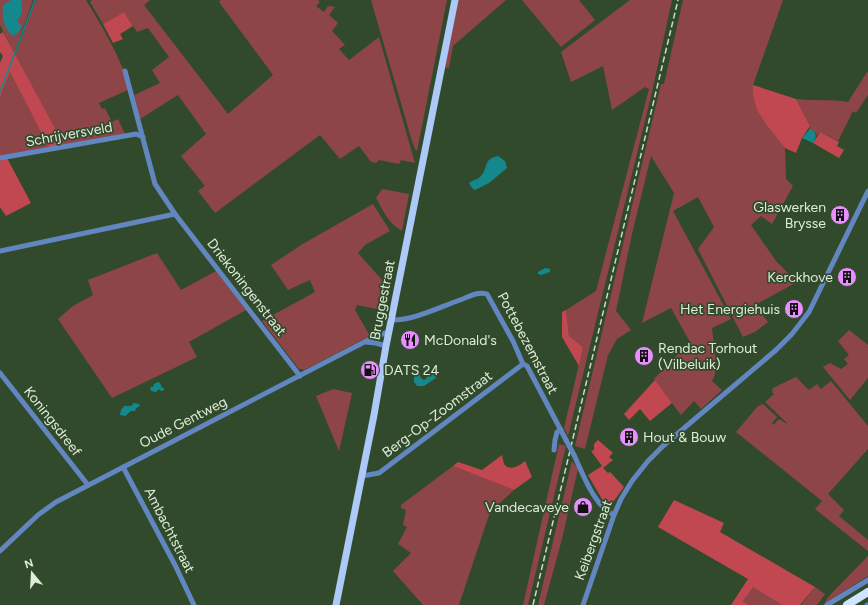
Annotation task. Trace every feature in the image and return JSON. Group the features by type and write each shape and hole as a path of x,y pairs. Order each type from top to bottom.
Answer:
{"highway":[{"path":"847,605 868,592"}],"main road":[{"name":"Bruggestraat","path":"336,605 362,476 388,332 455,0"}],"street":[{"name":"Driekoningenstraat","path":"125,71 155,184 175,214 297,370 300,376"},
{"name":"Schrijversveld","path":"0,158 136,134 143,136"},
{"name":"Keibergstraat","path":"583,605 614,515 621,499 632,481 648,460 663,446 776,350 801,324 809,312 868,192"},
{"path":"0,251 175,214"},
{"name":"Pottebezemstraat","path":"391,320 405,319 470,296 484,293 487,294 513,341 523,364 527,366 597,500 603,508 614,515"},
{"name":"Oude Gentweg","path":"0,551 47,508 88,485 376,336 388,332"},
{"path":"366,342 386,346"},
{"name":"Berg-Op-Zoomstraat","path":"362,476 379,473 523,364"},
{"name":"Koningsdreef","path":"0,373 88,485"},
{"path":"554,450 554,440 557,432 561,430"},
{"name":"Ambachtstraat","path":"123,467 175,565 194,605"},
{"path":"827,605 868,580"}],"shaded area":[{"path":"0,0 33,0 14,53 0,25"},
{"path":"36,0 86,0 117,55 130,89 99,103 102,109 105,108 112,122 118,119 125,134 64,145 15,55"},
{"path":"92,0 150,0 144,5 228,114 273,75 219,2 221,0 318,0 320,2 316,6 324,12 328,6 335,7 329,15 338,23 332,31 345,45 339,49 349,60 379,37 415,163 401,160 399,164 379,160 376,163 371,162 359,146 340,159 320,135 215,213 198,191 205,186 181,156 206,134 178,95 140,119 134,95 160,83 152,70 169,57 148,28 137,32 124,12 103,24 90,2"},
{"path":"371,0 447,0 417,151 412,141"},
{"path":"458,0 506,0 453,46 449,68 445,67"},
{"path":"522,0 579,0 595,20 561,47"},
{"path":"630,0 672,0 652,92 568,436 564,428 583,347 569,336 566,310 596,291 649,89 645,87 612,110 603,66 571,82 561,52"},
{"path":"683,0 783,0 753,85 753,95 785,148 786,179 793,186 772,224 761,216 751,225 776,261 797,282 755,305 768,322 755,332 743,337 698,249 714,227 698,197 673,211 731,319 712,328 716,370 712,381 722,390 701,409 694,401 681,415 654,379 690,342 671,308 642,323 674,193 651,156 632,234 616,311 631,330 617,339 608,355 585,449 575,446 661,84 664,84"},
{"path":"124,12 133,26 120,34 123,39 113,43 103,24"},
{"path":"3,32 64,145 49,148 10,72 0,97 0,63 3,56 0,52 0,34"},
{"path":"10,72 49,148 0,156 0,97"},
{"path":"867,72 868,95 856,113 853,111 838,141 820,132 816,136 816,133 811,129 809,130 810,126 796,99 848,102"},
{"path":"753,85 796,99 810,126 802,138 796,153 785,148 757,110 753,95"},
{"path":"820,132 839,142 837,146 844,150 839,158 813,143"},
{"path":"7,158 31,203 6,216 0,207 0,160"},
{"path":"382,189 409,194 402,231 390,221 376,198"},
{"path":"373,204 390,231 365,245 358,253 390,289 386,311 357,305 355,310 370,336 304,370 299,369 262,321 315,292 310,280 288,290 271,265 301,245"},
{"path":"157,253 181,290 216,271 246,310 189,342 197,357 112,398 58,319 73,306 93,295 88,280"},
{"path":"566,310 569,336 583,347 579,366 562,337 562,312"},
{"path":"849,330 868,345 868,378 850,400 823,367 830,363 841,369 848,364 844,359 849,355 838,341"},
{"path":"796,377 809,390 817,384 821,389 831,381 868,426 868,449 828,494 844,510 839,516 868,540 868,551 815,509 822,501 736,432 758,406 763,404 777,417 772,423 773,425 779,419 787,424 765,402 774,394 772,392 773,388"},
{"path":"655,380 672,403 650,421 640,409 629,420 624,414"},
{"path":"333,389 352,393 339,451 316,396"},
{"path":"598,440 613,453 609,457 613,460 603,468 608,473 610,472 624,487 613,502 603,501 588,475 602,466 591,451 594,450 594,444"},
{"path":"559,444 566,446 528,605 523,605"},
{"path":"502,455 504,464 507,467 516,467 525,461 532,477 514,490 453,466 458,462 482,470"},
{"path":"572,461 578,469 562,539 544,605 538,605"},
{"path":"453,466 514,490 490,512 459,605 423,605 393,571 411,553 398,544 407,527 403,525 406,510 401,508 401,505"},
{"path":"674,500 724,523 720,532 815,587 800,605 782,605 753,587 743,601 748,605 731,605 748,579 658,527"},
{"path":"868,556 868,576 824,604 829,596"},
{"path":"753,586 782,605 748,605 743,601"},
{"path":"815,587 825,594 817,605 801,605"}],"water":[{"path":"11,0 21,0 22,6 21,14 17,21 22,26 18,33 13,36 5,26 3,14 3,5"},
{"path":"811,129 816,134 813,143 802,138"},
{"path":"498,156 505,161 507,168 489,183 475,190 472,188 469,183 479,178 483,174 490,159"},
{"path":"545,268 550,269 550,272 541,275 538,274 538,272"},
{"path":"429,370 436,375 436,378 424,386 417,386 414,382 414,377 417,373 419,373 421,378 424,380 427,378 425,372"},
{"path":"158,382 164,390 161,391 159,389 156,392 151,391 150,387 153,387 154,384"},
{"path":"134,403 139,404 140,406 136,408 135,411 131,411 125,416 120,415 124,406 131,406"}],"waterway":[{"path":"0,92 35,0"}],"railway":[{"path":"533,605 678,0"}],"place":[{"name":"Glaswerken Brysse","path":"840,215"},
{"name":"Kerckhove","path":"847,277"},
{"name":"Het Energiehuis","path":"794,309"},
{"name":"McDonald's","path":"410,340"},
{"name":"Rendac Torhout (Vilbeluik)","path":"644,356"},
{"name":"DATS 24","path":"370,370"},
{"name":"Hout & Bouw","path":"629,437"},
{"name":"Vandecaveye","path":"583,507"}]}
